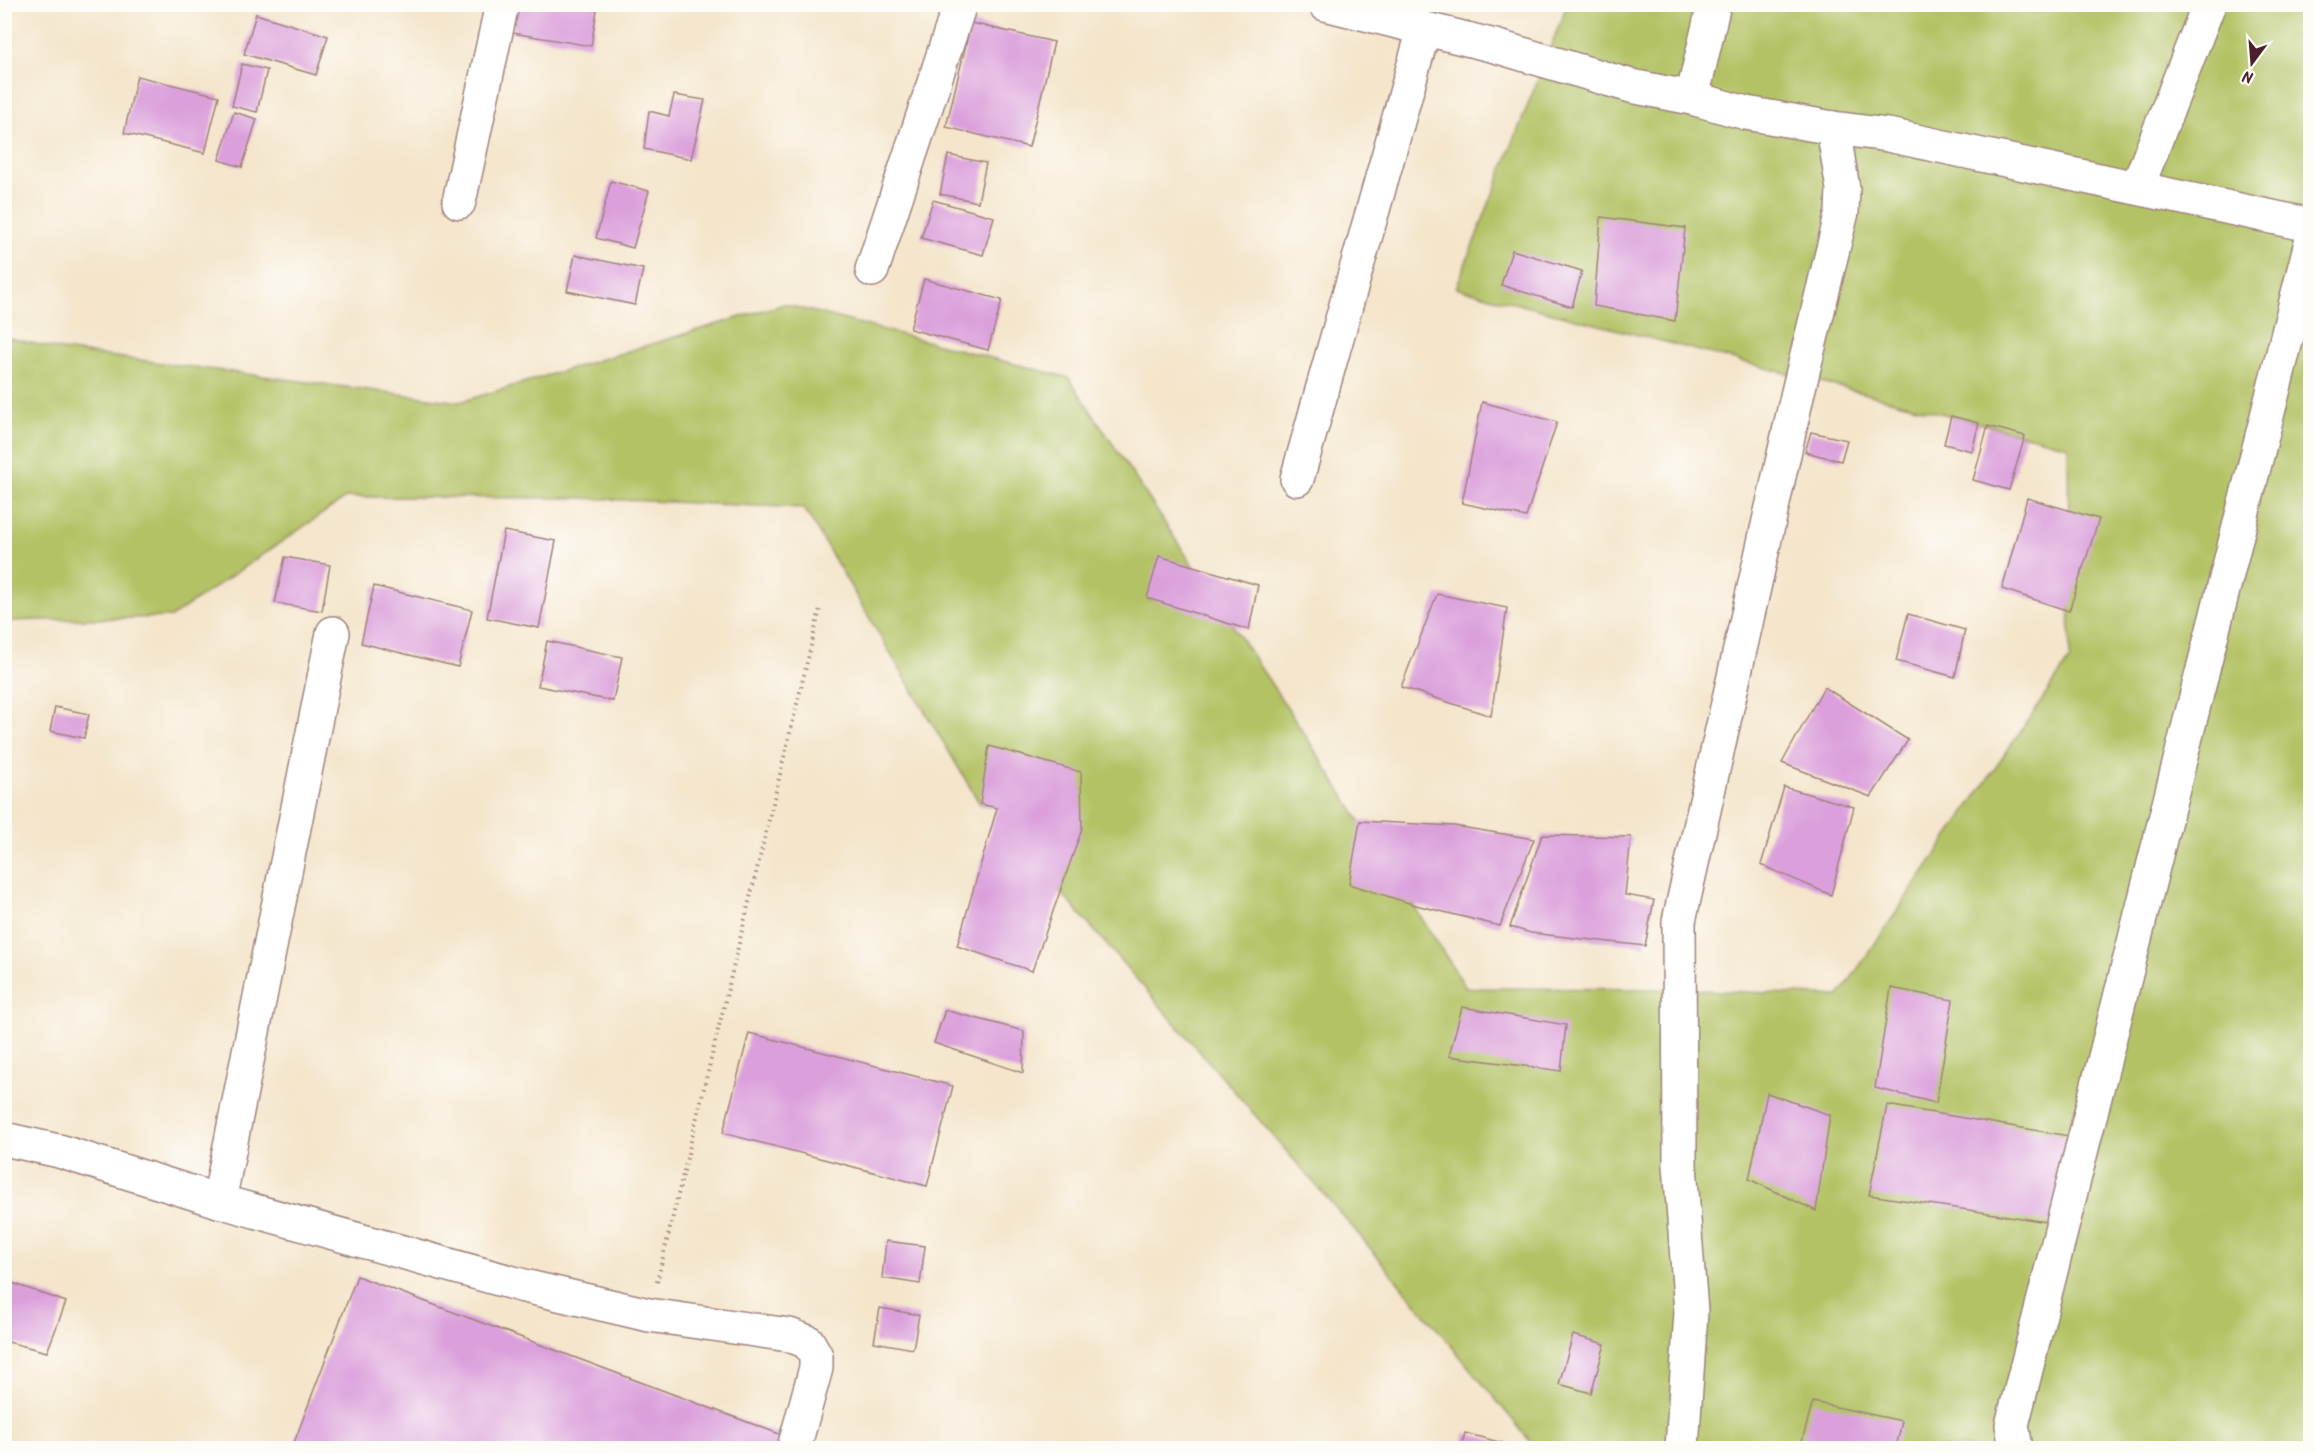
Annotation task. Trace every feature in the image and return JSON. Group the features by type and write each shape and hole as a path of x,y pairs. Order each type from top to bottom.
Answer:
{"street":[{"path":"459,202 502,4"},
{"path":"872,270 960,4"},
{"path":"1325,4 1495,46 1631,86 1746,113 1887,135 2310,225"},
{"path":"1692,99 1714,4"},
{"path":"2137,188 2209,4"},
{"path":"1297,479 1424,29"},
{"path":"1682,1449 1691,1312 1680,1165 1679,921 1798,392 1842,212 1843,189 1833,128"},
{"path":"2016,1449 2012,1425 2310,246"},
{"path":"219,1201 333,633"},
{"path":"4,1139 59,1151 219,1201 524,1286 649,1315 789,1335 808,1342 816,1356 816,1368 794,1449"}],"path":[{"path":"649,1315 820,609"}],"green space":[{"path":"1567,5 2310,5 2310,1448 1536,1448 1355,1230 1026,852 997,807 980,804 804,508 580,498 347,497 171,617 5,621 4,337 62,350 460,402 784,304 1069,378 1307,738 1466,988 1678,989 1839,996 2070,659 2068,446 1456,288"}],"building":[{"path":"517,4 598,4 591,46 512,33"},
{"path":"256,14 328,36 316,75 244,54"},
{"path":"971,23 1054,42 1029,147 946,127"},
{"path":"242,64 267,70 257,112 232,106"},
{"path":"137,76 219,96 205,153 124,133"},
{"path":"674,95 705,100 691,159 644,149 649,111 669,116"},
{"path":"234,112 257,119 242,167 219,160"},
{"path":"948,155 986,163 978,202 940,194"},
{"path":"611,181 649,191 633,248 596,238"},
{"path":"933,200 994,217 983,255 921,238"},
{"path":"1601,217 1685,228 1675,321 1594,306"},
{"path":"1512,250 1582,271 1572,307 1501,285"},
{"path":"575,255 643,269 635,305 567,291"},
{"path":"924,279 1002,300 988,350 910,329"},
{"path":"1482,402 1557,422 1526,517 1462,503"},
{"path":"1951,416 1979,423 1972,451 1944,444"},
{"path":"1988,426 2025,436 2009,490 1973,480"},
{"path":"1811,432 1847,440 1841,461 1805,452"},
{"path":"2027,498 2099,519 2069,611 2002,589"},
{"path":"504,531 556,541 539,628 487,618"},
{"path":"1159,556 1258,585 1249,630 1147,598"},
{"path":"285,557 330,565 322,611 275,603"},
{"path":"374,586 472,610 458,667 361,643"},
{"path":"1437,594 1507,608 1491,716 1401,687"},
{"path":"1908,614 1965,630 1955,677 1896,661"},
{"path":"547,641 622,657 613,701 538,686"},
{"path":"1824,687 1908,740 1871,797 1782,763"},
{"path":"55,707 89,714 84,738 50,731"},
{"path":"989,746 1081,772 1082,829 1032,971 957,946 997,808 980,804"},
{"path":"1784,787 1854,807 1831,895 1761,865"},
{"path":"1360,821 1454,826 1534,839 1500,926 1412,904 1349,884"},
{"path":"1542,835 1631,837 1625,895 1654,900 1645,946 1531,933 1510,927"},
{"path":"1891,988 1953,1000 1936,1103 1875,1088"},
{"path":"1462,1007 1566,1025 1561,1071 1449,1056"},
{"path":"945,1010 1024,1031 1023,1073 934,1043"},
{"path":"749,1033 953,1086 927,1186 723,1133"},
{"path":"1767,1093 1830,1115 1816,1211 1749,1179"},
{"path":"1887,1105 2081,1138 2060,1224 1869,1195"},
{"path":"886,1241 925,1246 920,1284 882,1278"},
{"path":"357,1276 790,1438 786,1448 292,1448"},
{"path":"4,1280 66,1302 47,1352 4,1341"},
{"path":"880,1308 919,1315 913,1349 874,1342"},
{"path":"1573,1335 1605,1344 1591,1393 1559,1384"},
{"path":"1813,1402 1902,1421 1896,1448 1800,1448"},
{"path":"1465,1433 1521,1448 1461,1448"}]}
